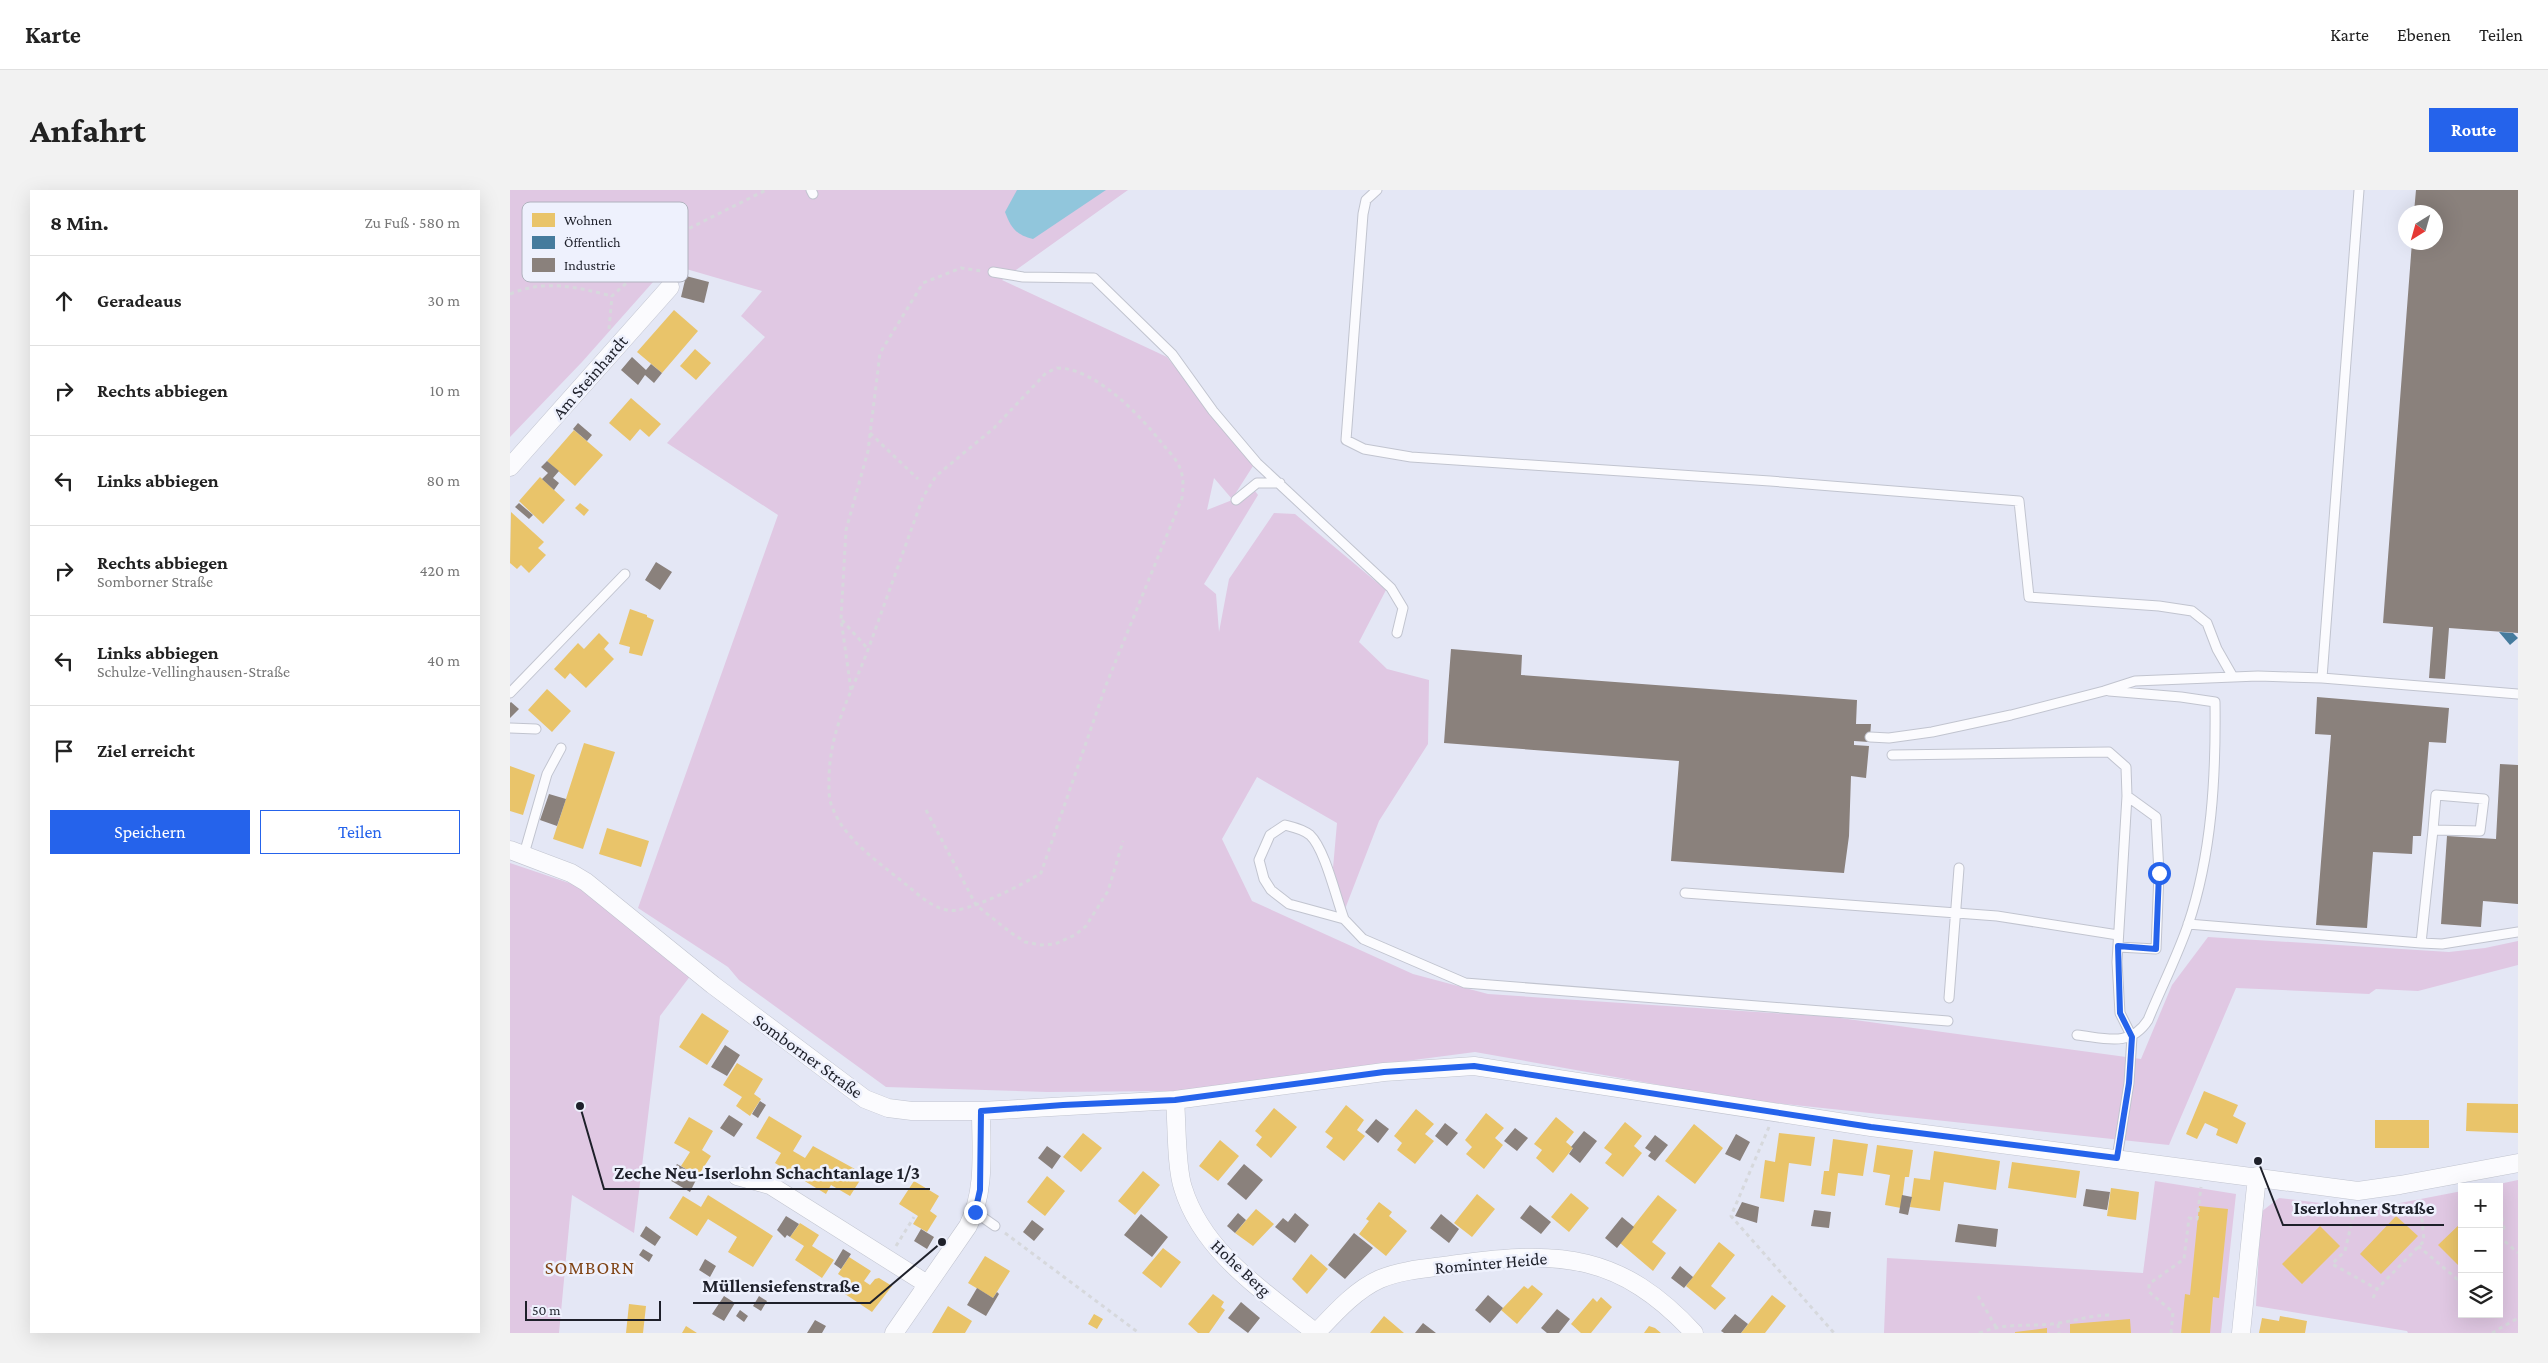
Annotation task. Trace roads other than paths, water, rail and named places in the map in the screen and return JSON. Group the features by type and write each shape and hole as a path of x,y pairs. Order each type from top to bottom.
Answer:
{"street":[{"name":"Am Steinhardt","path":"510,467 670,287"},
{"name":"Somborner Straße","path":"517,852 570,873 586,882 713,985 865,1099 888,1108 912,1112 981,1111 1175,1100 1384,1072 1474,1066 1775,1112 2358,1191 2518,1163"},
{"name":"Hohe Berg","path":"1175,1100 1182,1186 1194,1218 1210,1242 1230,1263 1316,1333"},
{"path":"894,1333 968,1226 975,1212 980,1190 981,1111"},
{"path":"737,1176 770,1185 927,1284"},
{"path":"2240,1333 2257,1176"},
{"name":"Rominter Heide","path":"1316,1333 1350,1300 1379,1280 1405,1272 1485,1260 1559,1257 1590,1263 1621,1275 1649,1292 1694,1333"}],"lane":[{"path":"1377,190 1366,200 1363,214 1346,440 1373,451 1411,457 1760,480 2019,501 2029,597 2159,606 2192,611 2207,623 2220,656 2233,677"},
{"path":"2322,678 2359,190"},
{"path":"993,272 1023,277 1094,278 1172,354 1214,411 1257,463 1391,588 1403,608 1397,633"},
{"path":"1236,500 1257,482 1280,483"},
{"path":"510,693 625,574"},
{"path":"1870,737 1889,738 1932,732 2011,715 2104,691 2135,680 2233,677 2322,678 2518,694"},
{"path":"2077,1035 2109,1038 2132,1037 2140,1032 2148,1020 2188,924 2204,858 2216,764 2215,702 2181,696 2104,691"},
{"path":"510,728 536,729"},
{"path":"517,852 547,774 561,748"},
{"path":"1892,755 2109,752 2126,767 2127,796 2118,946 2120,1013 2132,1037 2129,1083 2117,1158"},
{"path":"2421,943 2436,795 2484,798 2480,831 2433,830"},
{"path":"2118,946 2156,949 2159,873 2156,817 2127,796"},
{"path":"1344,919 1289,904 1271,890 1264,879 1259,860 1270,835 1285,825 1296,827 1310,835 1322,853 1344,919 1363,939 1464,984 1948,1021"},
{"path":"1948,998 1959,868"},
{"path":"1685,893 1997,916 2118,935"},
{"path":"2188,924 2442,944 2518,932"},
{"path":"975,1212 994,1226"}],"water":[{"path":"1017,190 1106,190 1033,239 1018,233 1005,212"}],"place":[{"name":"Zeche Neu-Iserlohn Schachtanlage 1/3","path":"580,1106"},
{"name":"Iserlohner Straße","path":"2258,1161"},
{"name":"Müllensiefenstraße","path":"942,1242"}],"district":[{"name":"SOMBORN","path":"590,1267"}]}
